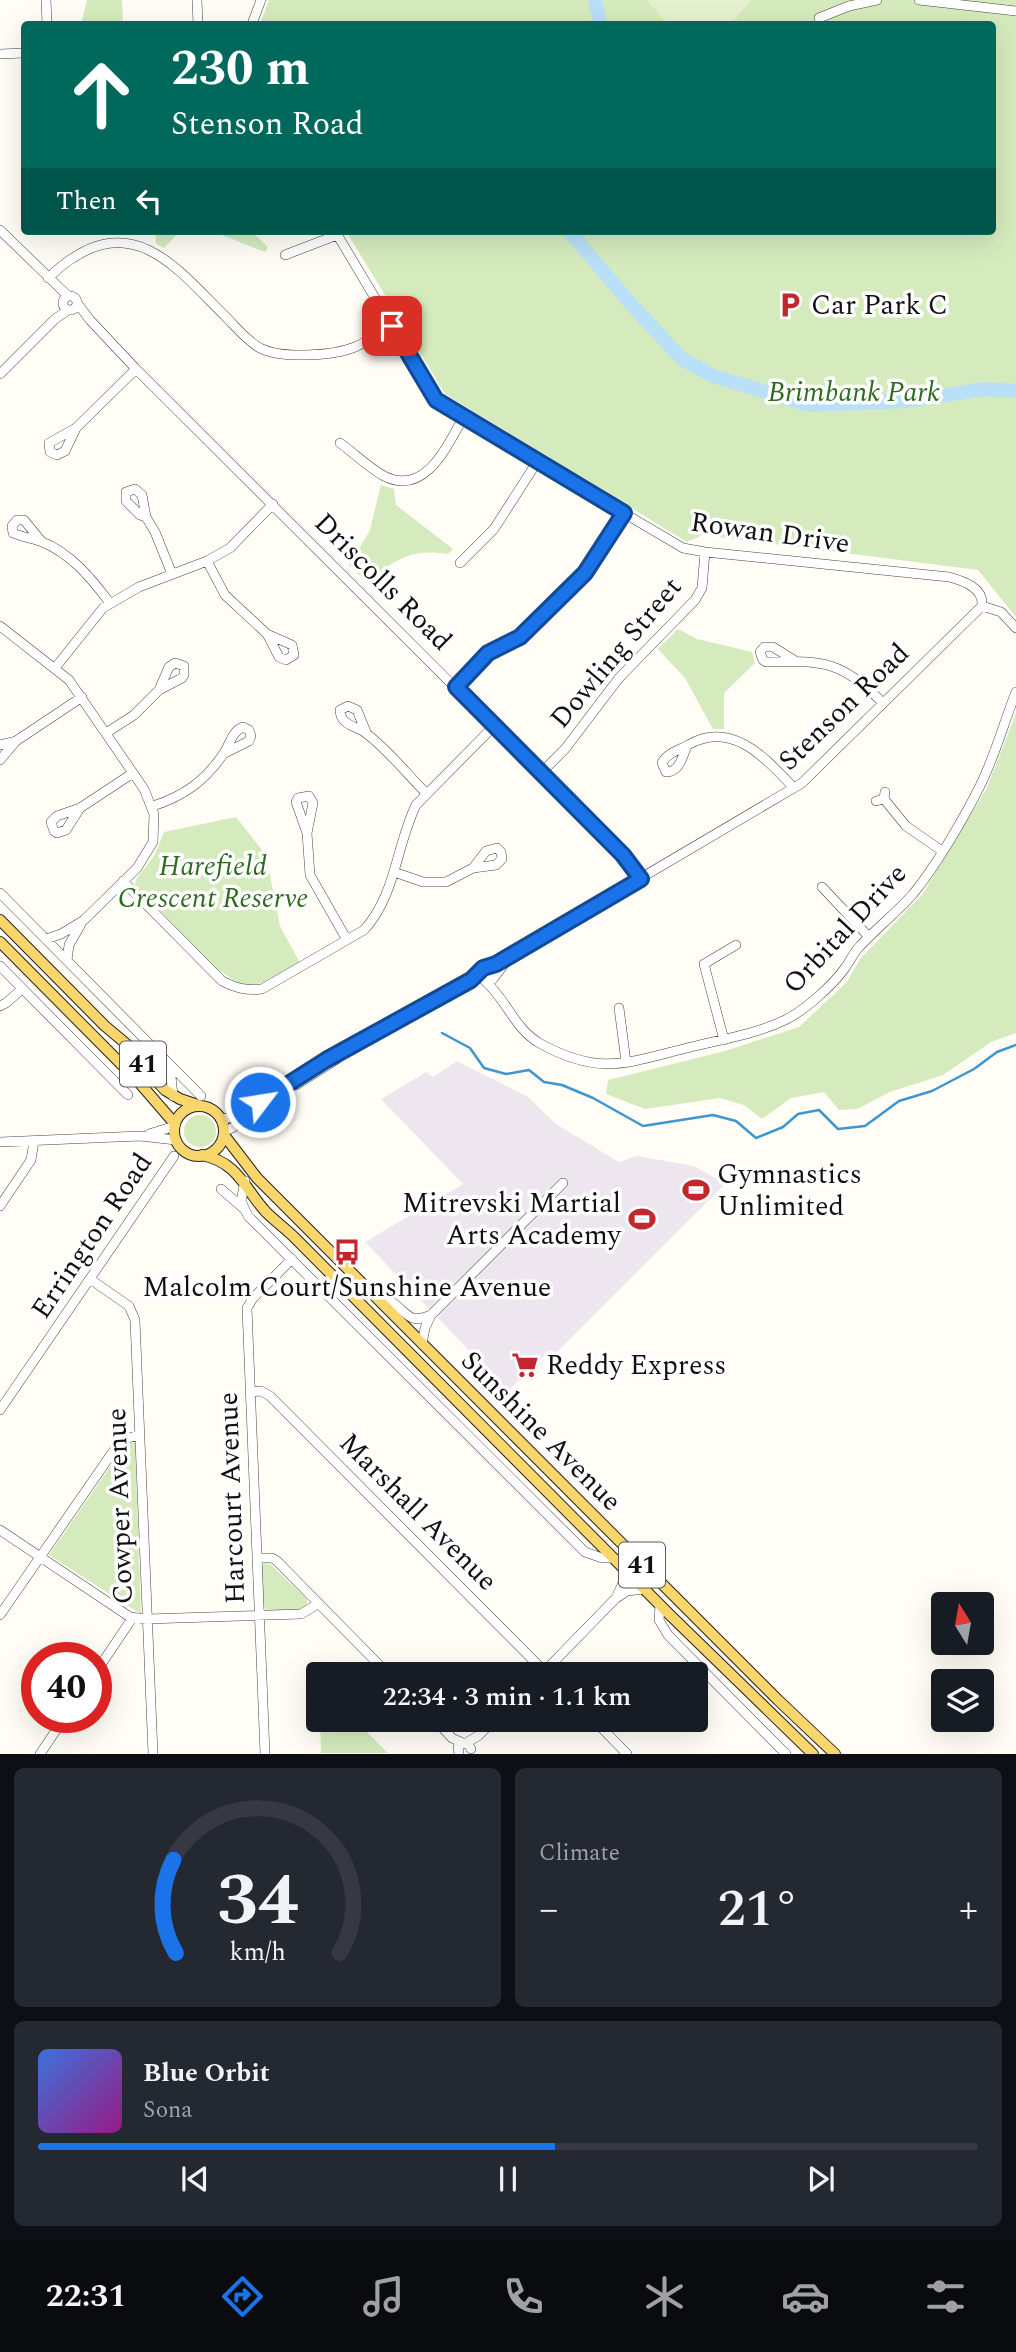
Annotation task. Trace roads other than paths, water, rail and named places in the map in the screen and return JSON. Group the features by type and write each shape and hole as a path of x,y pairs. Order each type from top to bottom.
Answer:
{"main road":[{"name":"41","path":"0,919 130,1047 149,1073 173,1096 201,1101 214,1111 223,1128"},
{"name":"41","path":"0,942 137,1080 175,1125 176,1140 184,1151 202,1155"},
{"name":"41","path":"175,1125 185,1111 201,1101"},
{"path":"202,1155 214,1150 223,1128"},
{"name":"Sunshine Avenue","path":"223,1128 248,1170 641,1564 835,1754"},
{"name":"Sunshine Avenue","path":"202,1155 224,1163 245,1181 268,1214 813,1754"},
{"path":"400,1343 422,1344"},
{"path":"498,1420 495,1425 497,1432 517,1452 540,1484"},
{"path":"641,1564 691,1622 695,1630 693,1638"}],"street":[{"path":"46,0 47,21"},
{"path":"197,0 198,21"},
{"path":"253,21 261,0"},
{"path":"819,18 849,6 877,0"},
{"path":"919,0 1016,11"},
{"path":"0,54 21,53"},
{"name":"Driscolls Road","path":"0,230 48,278 69,304 90,320 630,862 641,879"},
{"path":"285,255 331,235"},
{"name":"Rowan Drive","path":"337,235 436,400 683,548 949,577 975,588 982,597 982,606"},
{"path":"48,278 73,257 93,247 134,244 147,247 169,261 250,341 275,354 345,351 392,326"},
{"path":"2,369 69,304"},
{"path":"76,428 136,369"},
{"path":"341,443 383,475 410,480 435,465 463,418"},
{"path":"460,563 494,529 537,461"},
{"path":"55,668 103,608 139,587 207,561 230,548 273,504"},
{"path":"456,687 488,653 520,637 585,573 624,513"},
{"path":"146,517 172,574"},
{"path":"42,542 85,570 110,603"},
{"name":"Dowling Street","path":"541,773 565,749 619,678 695,600 702,588 705,552"},
{"path":"207,561 225,595 267,634"},
{"path":"982,606 1000,612 1016,628"},
{"name":"Stenson Road","path":"223,1128 230,1118 312,1068 459,986 488,976 511,955 794,788 808,778 982,606"},
{"path":"0,626 69,680 153,806 153,842 143,860 84,920 69,945 67,960"},
{"path":"794,660 844,670 883,704"},
{"path":"106,733 134,715 159,690"},
{"name":"Orbital Drive","path":"488,976 515,1022 539,1043 594,1065 626,1062 724,1040 768,1027 796,1014 838,976 858,948 911,895 942,851 981,785 1016,691"},
{"path":"0,760 16,741 82,697"},
{"path":"122,881 222,981 247,991 261,989 364,930 376,917 416,805 494,726"},
{"path":"366,732 426,793"},
{"path":"687,746 701,738 716,736 745,743 759,752 794,788"},
{"path":"0,745 16,741"},
{"path":"153,806 184,794 198,783 223,754"},
{"path":"80,808 133,773"},
{"path":"882,798 906,826 942,851"},
{"path":"307,833 310,874 347,940"},
{"path":"394,872 434,884 446,882 474,867"},
{"path":"822,887 869,937"},
{"path":"0,893 201,1101"},
{"path":"47,939 84,920"},
{"path":"724,1040 704,964 736,945"},
{"path":"0,966 128,1095"},
{"path":"0,1006 22,989"},
{"path":"618,1008 626,1062"},
{"path":"170,1067 173,1096"},
{"path":"111,1075 137,1080"},
{"path":"140,1136 175,1125"},
{"path":"0,1142 140,1136 176,1140"},
{"path":"0,1206 31,1160 34,1141"},
{"name":"Errington Road","path":"0,1410 174,1156"},
{"path":"243,1208 241,1197 245,1181"},
{"path":"422,1344 431,1315 563,1183"},
{"path":"220,1189 243,1208 585,1552 602,1558 613,1558"},
{"name":"Harcourt Avenue","path":"265,1754 247,1308 253,1298 292,1259"},
{"name":"Cowper Avenue","path":"90,1279 121,1300 132,1311 135,1320 153,1754"},
{"path":"369,1290 394,1303 411,1318 419,1320 431,1315"},
{"name":"Marshall Avenue","path":"250,1392 261,1391 270,1396 533,1662"},
{"path":"0,1615 121,1440 139,1435"},
{"path":"0,1530 119,1611 133,1617 147,1619 301,1614 318,1604"},
{"path":"257,1558 272,1558 276,1561 376,1662"},
{"path":"616,1598 628,1573"},
{"path":"555,1662 616,1598 626,1591 645,1590"},
{"path":"660,1605 659,1620 668,1635 786,1754"},
{"path":"112,1648 133,1617"},
{"path":"446,1732 464,1750 482,1732"},
{"path":"606,1732 627,1754"},
{"path":"40,1754 54,1733"}],"waterway":[{"path":"595,0 599,21"},
{"path":"572,235 682,359 713,376 809,405 907,401 984,389 1016,391"},
{"path":"442,1033 470,1048 484,1068 506,1074 529,1070 544,1082 562,1085 593,1098 643,1126 713,1115 736,1121 756,1138 783,1127 798,1114 819,1110 838,1129 865,1126 899,1101 932,1091 974,1069 997,1052 1016,1045"}],"place":[{"name":"Car Park C","path":"790,305"},
{"name":"Gymnastics Unlimited","path":"696,1190"},
{"name":"Mitrevski Martial Arts Academy","path":"642,1219"},
{"name":"Malcolm Court/Sunshine Avenue","path":"347,1252"},
{"name":"Reddy Express","path":"525,1365"}],"park label":[{"name":"Brimbank Park","path":"854,392"},
{"name":"Harefield Crescent Reserve","path":"213,882"}]}
